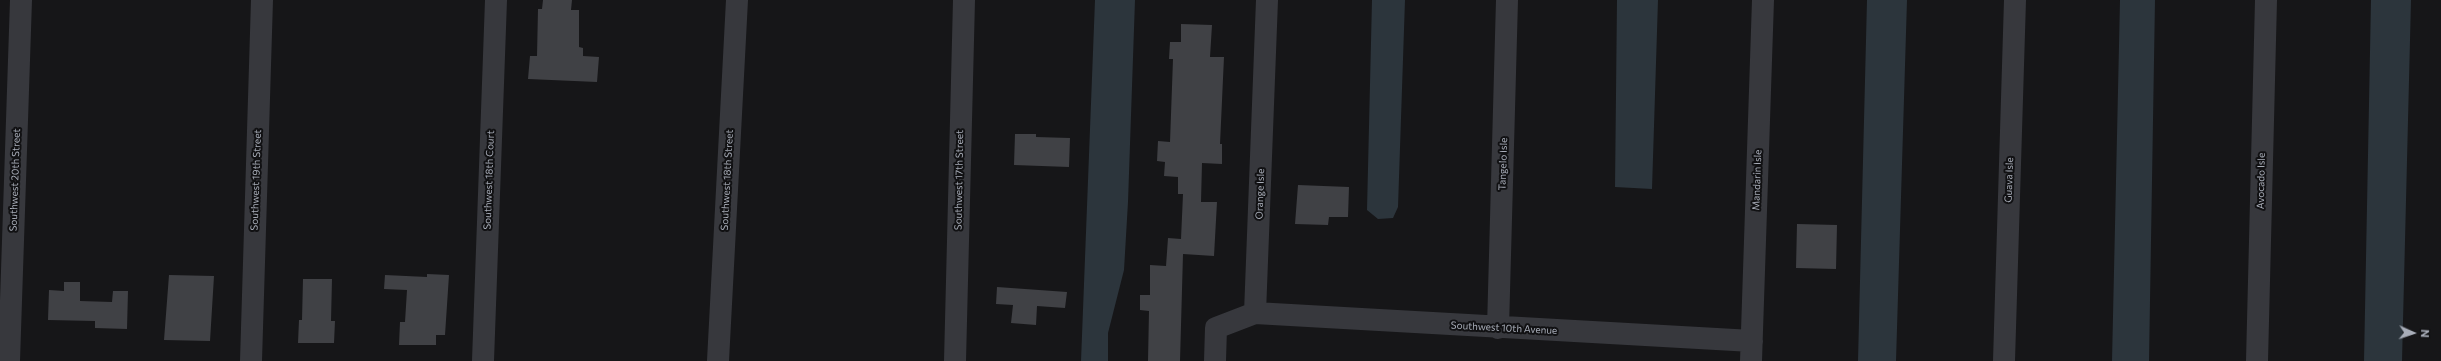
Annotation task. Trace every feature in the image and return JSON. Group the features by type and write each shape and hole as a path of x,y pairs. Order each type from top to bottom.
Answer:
{"street":[{"name":"Southwest 20th Street","path":"9,361 21,0"},
{"name":"Southwest 19th Street","path":"251,361 262,0"},
{"name":"Southwest 18th Court","path":"483,361 496,0"},
{"name":"Southwest 18th Street","path":"718,361 737,0"},
{"name":"Southwest 17th Street","path":"955,361 964,0"},
{"name":"Orange Isle","path":"1255,313 1267,0"},
{"name":"Tangelo Isle","path":"1498,328 1507,0"},
{"name":"Mandarin Isle","path":"1751,351 1763,0"},
{"name":"Guava Isle","path":"2004,361 2015,0"},
{"name":"Avocado Isle","path":"2257,361 2266,0"},
{"name":"Southwest 10th Avenue","path":"1255,313 1498,328 1751,351"},
{"path":"1215,361 1216,328 1255,313"}],"shaded area":[{"path":"1095,0 1135,0 1128,202 1124,270 1108,333 1108,361 1081,361"},
{"path":"1372,0 1405,0 1398,207 1393,218 1378,219 1367,210"},
{"path":"1617,0 1658,0 1652,189 1615,187"},
{"path":"1867,0 1907,0 1896,361 1858,361"},
{"path":"2120,0 2155,0 2149,361 2112,361"},
{"path":"2371,0 2411,0 2402,361 2364,361"}],"building":[{"path":"543,0 572,0 571,10 579,10 579,47 583,48 583,56 599,57 597,82 528,79 530,56 537,56 538,9 542,9"},
{"path":"1181,24 1212,25 1210,57 1224,57 1220,144 1222,144 1222,164 1202,163 1201,202 1217,202 1214,256 1183,254 1180,361 1148,361 1149,311 1140,310 1140,295 1150,295 1150,265 1166,266 1168,238 1181,239 1183,194 1178,194 1178,177 1164,176 1165,162 1157,161 1158,141 1170,142 1173,59 1169,59 1170,42 1181,42"},
{"path":"1015,134 1036,134 1036,137 1070,138 1069,167 1014,165"},
{"path":"1298,185 1349,187 1348,217 1329,217 1328,225 1295,224"},
{"path":"1797,224 1837,225 1836,269 1796,268"},
{"path":"427,274 449,275 445,335 436,335 436,345 399,345 400,322 405,322 407,290 384,289 385,275 427,277"},
{"path":"169,275 214,276 210,341 164,340"},
{"path":"303,279 332,279 331,321 335,321 334,343 298,343 299,320 302,320"},
{"path":"64,282 80,282 80,301 112,302 113,291 128,291 127,329 95,328 95,321 48,320 49,290 64,291"},
{"path":"997,287 1067,292 1065,308 1037,306 1036,325 1011,323 1013,305 996,304"}]}
